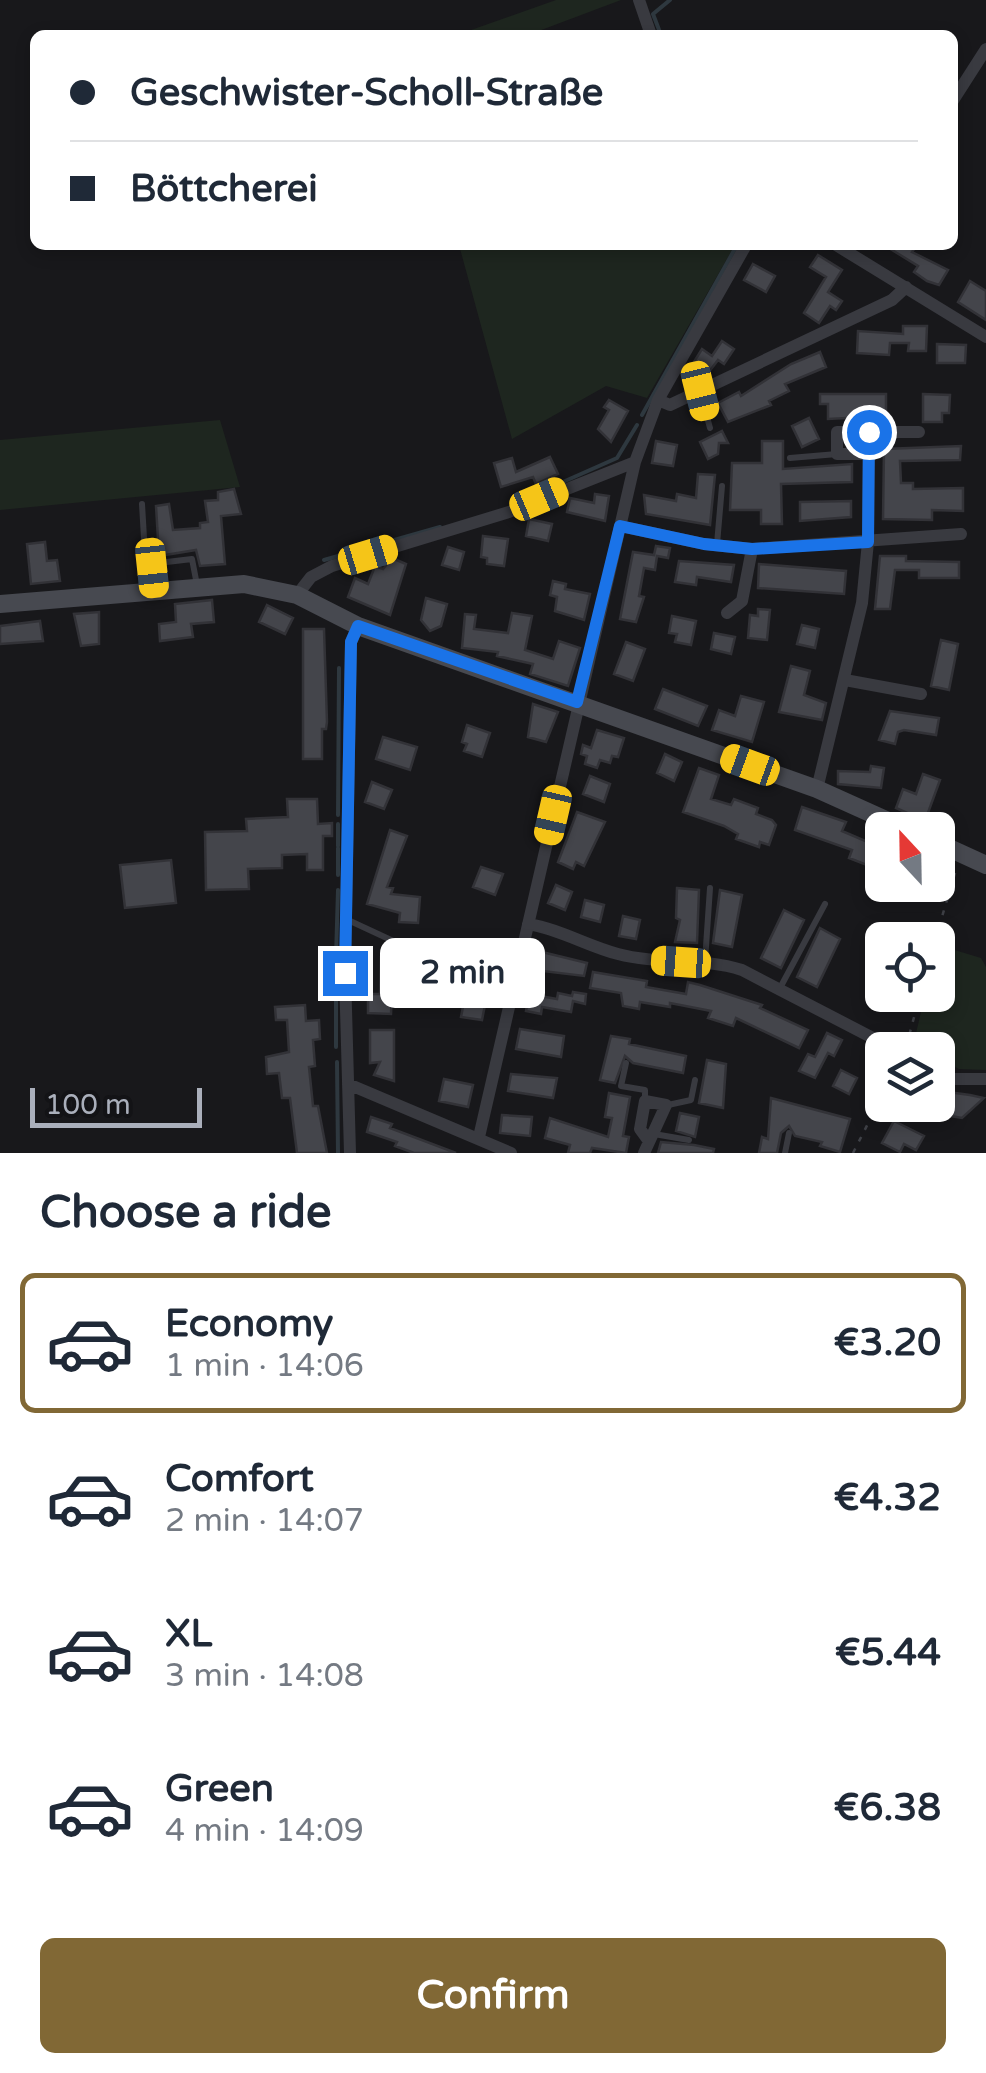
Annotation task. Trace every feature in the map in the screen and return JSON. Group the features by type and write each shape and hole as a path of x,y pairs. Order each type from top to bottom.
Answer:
{"main road":[{"path":"0,604 244,584 297,596 358,626 817,789 868,812"},
{"path":"955,851 986,865"}],"street":[{"path":"639,0 649,30"},
{"path":"958,93 986,50"},
{"path":"479,1137 635,462 658,400 743,250"},
{"path":"858,251 906,287 986,337"},
{"path":"658,400 670,405 892,300 906,287"},
{"path":"869,454 837,454 837,432 919,432"},
{"path":"817,789 862,603 868,542 869,432"},
{"path":"297,596 311,577 332,566 510,512 635,462"},
{"path":"620,526 716,546 752,549 961,534"},
{"path":"728,613 742,601 752,549"},
{"path":"350,1153 351,642 358,626"},
{"path":"846,680 920,694"},
{"path":"528,924 616,954 705,962 742,970 865,1033"},
{"path":"955,1079 986,1079"},
{"path":"348,1084 510,1153"},
{"path":"646,1102 666,1106 649,1142 640,1129 646,1102"}],"lane":[{"path":"700,391 710,428"},
{"path":"790,458 837,454"},
{"path":"716,546 722,486"},
{"path":"142,504 144,555 150,564 155,590"},
{"path":"150,564 192,559 197,586"},
{"path":"705,962 710,888"},
{"path":"780,988 825,904"},
{"path":"348,920 404,946"},
{"path":"626,1063 621,1086 645,1090 646,1102"},
{"path":"666,1106 691,1100 695,1080"},
{"path":"785,1153 789,1133"},
{"path":"649,1142 689,1140"}],"path":[{"path":"940,922 961,854"},
{"path":"853,1153 869,1122"}],"shaded area":[{"path":"556,0 621,0 541,30 471,30"},
{"path":"460,250 732,250 647,398 606,386 512,439"},
{"path":"220,420 240,487 0,510 0,440"},
{"path":"955,950 981,958 986,967 986,1070 955,1067 955,1032 916,1032 921,1012 955,1012"}],"building":[{"path":"892,250 913,250 948,270 939,285 914,272 918,266"},
{"path":"818,255 842,270 828,292 842,301 836,310 830,306 819,323 804,313 826,277 810,267"},
{"path":"753,264 775,276 766,292 744,280"},
{"path":"970,281 986,291 986,320 958,302"},
{"path":"903,326 927,326 926,351 908,351 909,343 890,343 889,355 857,353 858,331 903,334"},
{"path":"722,341 734,349 724,364 718,360 705,377 690,368 702,349 712,356"},
{"path":"937,344 966,345 965,363 937,363"},
{"path":"820,352 826,367 785,384 789,391 769,401 771,405 728,422 718,403 739,392 741,396 791,364"},
{"path":"820,394 886,394 886,416 828,419 828,404 820,404"},
{"path":"923,394 950,395 949,413 942,413 942,422 923,422"},
{"path":"609,400 628,411 611,442 598,429 609,410 604,407"},
{"path":"809,418 819,439 802,447 792,426"},
{"path":"722,431 728,443 719,443 718,454 708,459 700,442"},
{"path":"656,441 677,445 673,466 652,463"},
{"path":"762,441 783,441 783,469 852,464 852,482 781,484 782,524 761,524 761,510 730,510 732,463 762,463"},
{"path":"961,446 960,460 900,461 901,483 913,483 913,489 963,488 963,511 932,510 932,520 883,519 884,449"},
{"path":"550,457 558,474 536,484 533,477 501,487 494,463 512,458 516,472"},
{"path":"698,474 715,475 710,525 646,514 644,495 676,501 677,494 696,498"},
{"path":"234,489 241,514 221,516 225,564 200,566 196,550 159,556 156,506 169,504 173,530 200,528 200,523 208,522 205,501 218,500 218,492"},
{"path":"595,494 609,496 605,521 567,512 570,498 594,503"},
{"path":"851,501 851,517 800,521 800,502"},
{"path":"529,519 552,524 548,541 526,536"},
{"path":"483,536 508,539 504,566 487,564 487,558 481,557"},
{"path":"45,542 47,561 57,560 60,581 31,584 27,544"},
{"path":"656,546 670,548 668,558 657,556 655,570 644,568 639,596 644,597 636,622 620,619 633,552 654,555"},
{"path":"448,547 464,552 459,570 442,565"},
{"path":"880,556 906,556 906,561 959,562 959,578 919,578 919,570 895,570 890,609 875,609"},
{"path":"392,558 406,564 390,615 348,597 355,578 368,584 375,566 383,569"},
{"path":"679,561 734,565 731,582 697,577 696,585 675,582"},
{"path":"759,564 846,571 844,594 758,588"},
{"path":"553,581 566,584 565,589 590,594 584,620 555,611 557,597 550,595"},
{"path":"426,598 447,604 441,626 430,631 421,620"},
{"path":"212,600 214,622 191,624 193,637 160,641 159,624 176,622 175,604"},
{"path":"267,605 293,618 285,634 259,622"},
{"path":"758,609 770,610 767,640 748,638 750,615 758,616"},
{"path":"99,612 99,644 81,646 74,614"},
{"path":"512,613 532,616 525,650 553,659 559,641 580,648 568,686 530,674 533,664 497,656 498,652 462,648 465,614 476,615 474,629 508,633"},
{"path":"672,616 696,621 691,645 675,642 677,634 669,633"},
{"path":"40,621 43,641 0,644 0,626"},
{"path":"802,625 819,629 815,648 797,644"},
{"path":"303,629 324,629 327,722 326,729 322,729 322,759 303,759"},
{"path":"714,633 735,637 731,654 711,649"},
{"path":"941,640 958,644 949,690 931,686"},
{"path":"626,642 645,649 633,681 614,674"},
{"path":"791,666 810,671 804,695 826,703 822,720 779,712"},
{"path":"663,689 707,706 698,726 655,709"},
{"path":"741,696 764,702 752,742 712,730 719,710 735,716"},
{"path":"533,704 558,712 546,742 528,737"},
{"path":"890,711 939,718 936,735 904,730 898,732 895,744 879,740"},
{"path":"467,725 490,733 482,757 464,751 467,744 462,742"},
{"path":"597,730 624,738 618,757 612,756 610,763 600,760 597,768 585,764 587,756 581,754 583,745 591,748"},
{"path":"383,737 417,747 410,770 376,759"},
{"path":"665,754 682,762 674,781 657,773"},
{"path":"871,766 884,768 881,788 838,784 838,771 870,772"},
{"path":"699,768 719,775 711,799 731,805 734,799 758,808 756,814 772,820 776,825 769,845 760,842 759,847 736,839 738,834 724,826 683,812"},
{"path":"923,774 940,780 928,812 896,808 903,789 916,794"},
{"path":"590,776 610,784 604,802 583,794"},
{"path":"372,782 392,790 384,809 365,802"},
{"path":"287,799 317,799 318,824 332,823 332,836 323,836 323,870 307,870 307,854 282,855 282,868 248,869 249,889 206,890 205,832 247,831 246,819 288,817"},
{"path":"802,807 846,822 842,831 865,841 865,864 849,858 852,850 795,830"},
{"path":"577,812 605,822 584,866 576,862 573,869 558,862"},
{"path":"390,830 407,836 387,887 393,888 391,894 420,897 418,923 399,922 400,913 367,904"},
{"path":"171,860 176,903 125,908 120,865"},
{"path":"481,867 503,874 495,895 473,887"},
{"path":"556,885 572,892 565,910 548,903"},
{"path":"677,888 699,890 697,943 675,942 680,920 676,918"},
{"path":"720,890 742,895 732,947 713,943"},
{"path":"585,900 604,905 600,922 581,917"},
{"path":"784,910 804,920 781,968 761,958"},
{"path":"623,916 640,920 636,939 619,936"},
{"path":"820,928 840,939 817,987 797,977"},
{"path":"538,951 587,963 584,976 534,970"},
{"path":"381,957 401,957 400,995 392,994 391,1014 368,1013 368,994 380,994"},
{"path":"593,972 647,981 646,987 686,994 688,982 700,985 762,1005 760,1008 808,1030 799,1048 736,1018 733,1026 708,1018 711,1011 670,1003 670,1007 640,1002 639,1009 623,1006 621,993 590,988"},
{"path":"573,992 586,994 585,1004 573,1001 571,1012 542,1007 541,1014 526,1011 529,994 557,999 558,993 572,996"},
{"path":"465,996 486,1000 482,1020 461,1017"},
{"path":"305,1005 306,1021 319,1020 320,1039 313,1040 315,1066 309,1067 313,1106 318,1106 327,1153 297,1153 290,1098 282,1098 279,1073 267,1074 266,1057 289,1052 287,1020 276,1020 275,1007"},
{"path":"520,1029 564,1036 561,1057 516,1049"},
{"path":"370,1030 394,1030 394,1081 374,1075 380,1062 370,1063"},
{"path":"827,1033 842,1040 834,1056 828,1053 815,1078 799,1071 808,1054 815,1057"},
{"path":"611,1036 630,1039 629,1044 686,1056 683,1073 633,1063 625,1056 615,1083 600,1080"},
{"path":"707,1060 726,1064 723,1108 699,1103"},
{"path":"841,1070 857,1078 849,1094 833,1086"},
{"path":"511,1074 557,1078 553,1098 508,1091"},
{"path":"444,1079 473,1085 468,1107 439,1101"},
{"path":"609,1093 630,1097 623,1136 629,1137 626,1153 592,1148 590,1153 568,1153 570,1145 545,1138 550,1118 608,1137 612,1118 605,1117"},
{"path":"955,1093 984,1098 962,1118 955,1117"},
{"path":"771,1098 850,1119 840,1152 820,1146 822,1142 795,1136 789,1126 781,1133 777,1153 759,1153 762,1137 768,1139"},
{"path":"680,1113 699,1117 695,1137 676,1131"},
{"path":"502,1115 532,1117 530,1136 500,1133"},
{"path":"371,1117 456,1153 414,1153 395,1146 397,1142 367,1132"},
{"path":"893,1122 924,1136 916,1150 904,1144 900,1152 882,1143"},
{"path":"661,1142 714,1149 713,1153 658,1153"}],"waterway":[{"path":"659,30 653,14 670,0"},
{"path":"642,415 734,250"},
{"path":"529,497 617,458 637,425"},
{"path":"324,560 440,527"},
{"path":"338,815 339,668"},
{"path":"338,824 338,846"},
{"path":"338,848 338,875"},
{"path":"336,957 338,890"},
{"path":"336,969 336,1047"},
{"path":"337,1062 338,1153"}],"route":[{"path":"345,973 351,642 358,626 577,702 620,526 704,544 752,549 868,542 869,432"}]}
